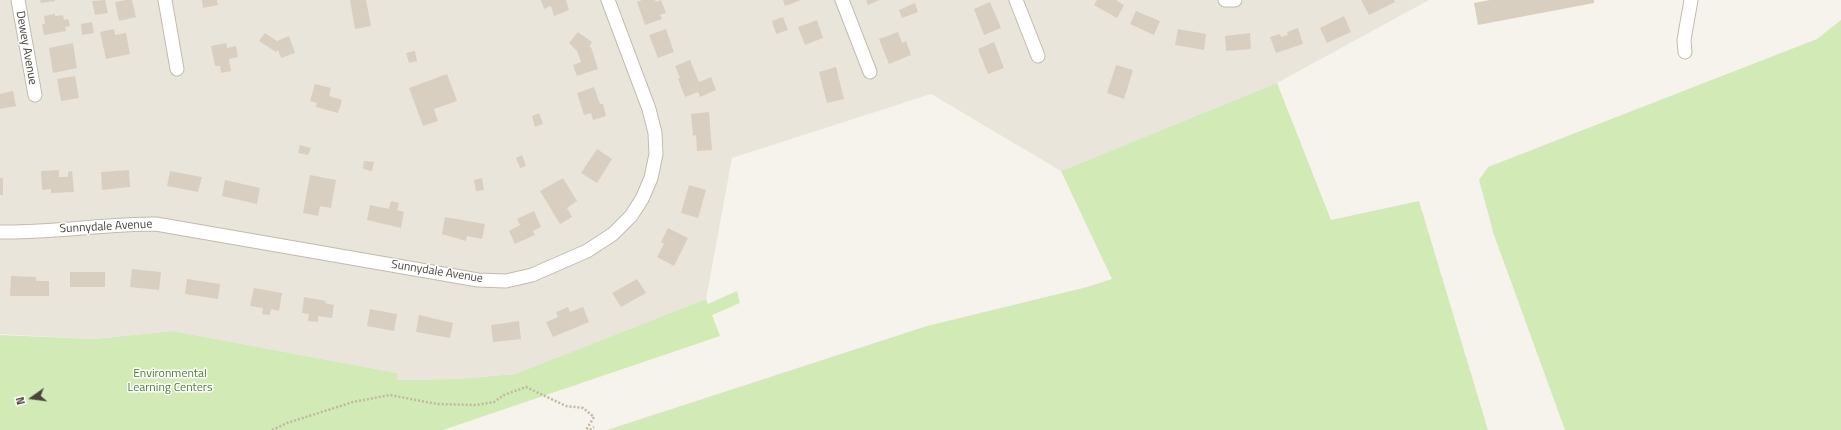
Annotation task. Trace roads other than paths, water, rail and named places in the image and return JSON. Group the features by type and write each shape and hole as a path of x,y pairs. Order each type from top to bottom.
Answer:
{"street":[{"name":"Dewey Avenue","path":"18,0 35,95"},
{"path":"165,0 177,69"},
{"name":"Sunnydale Avenue","path":"0,232 23,233 114,225 156,224 478,280 506,281 532,276 587,251 613,234 631,216 642,199 651,178 656,154 655,133 649,109 608,0"},
{"path":"842,0 870,72"},
{"path":"1016,0 1038,56"},
{"path":"1225,0 1235,0"},
{"path":"1685,52 1684,40 1691,0"}],"park label":[{"name":"Environmental Learning Centers","path":"170,381"}]}
